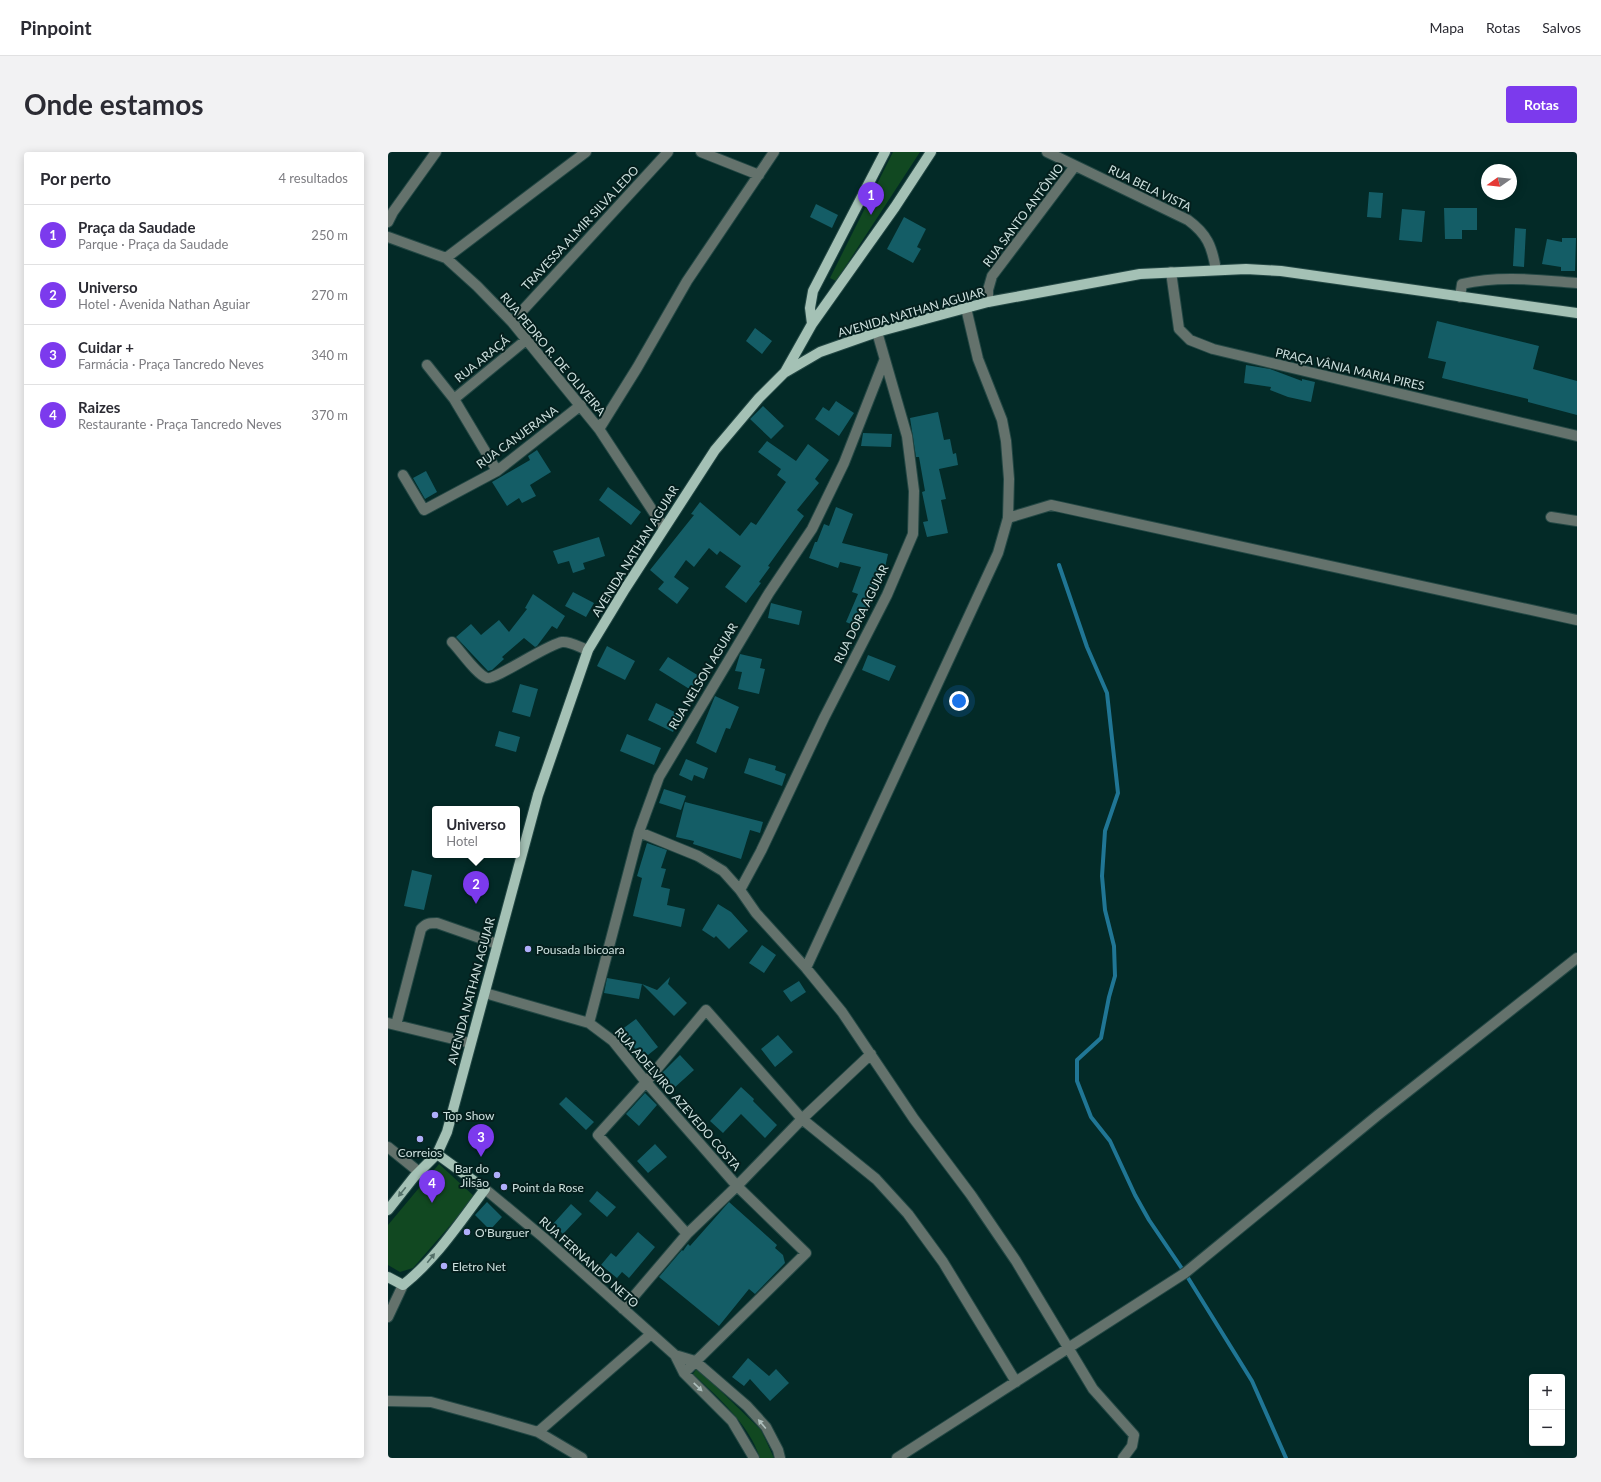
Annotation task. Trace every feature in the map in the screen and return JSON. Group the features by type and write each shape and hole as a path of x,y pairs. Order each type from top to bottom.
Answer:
{"main road":[{"path":"812,324 810,308 813,291 885,152"},
{"path":"784,374 812,324 895,207 931,152"},
{"name":"AVENIDA NATHAN AGUIAR","path":"438,1154 447,1132 538,795 588,650 664,528 715,450 759,398 784,374 820,352 876,332 988,302 1140,274 1246,269 1281,272 1577,313"},
{"path":"388,1210 419,1172 438,1154 485,1189 426,1264 403,1285 388,1277"}],"street":[{"path":"388,222 393,212 436,152"},
{"path":"446,258 586,152"},
{"name":"TRAVESSA ALMIR SILVA LEDO","path":"512,322 668,152"},
{"path":"701,152 760,176"},
{"name":"RUA BELA VISTA","path":"1047,152 1188,220 1201,230 1213,253 1216,270"},
{"path":"599,429 637,368 687,281 760,176 772,153"},
{"name":"RUA SANTO ANTÔNIO","path":"988,302 988,290 992,276 1075,166"},
{"name":"RUA PEDRO R. DE OLIVEIRA","path":"388,237 446,258 477,286 512,322 599,429 664,528"},
{"name":"PRAÇA VÂNIA MARIA PIRES","path":"1171,272 1179,329 1190,340 1213,350 1577,436"},
{"path":"1460,297 1462,284 1481,279 1505,278 1577,282"},
{"path":"806,968 998,553 1008,518 1009,479 1002,420 978,359 966,308"},
{"name":"RUA DORA AGUIAR","path":"740,890 761,851 824,718 887,595 912,534 914,491 907,436 876,332"},
{"name":"RUA ARAÇÁ","path":"454,398 526,340"},
{"name":"RUA NELSON AGUIAR","path":"589,1023 638,832 659,777 765,600 812,529 844,463 884,361"},
{"path":"427,365 454,398 497,471"},
{"name":"RUA CANJERANA","path":"403,475 424,510 497,471 581,405"},
{"path":"1008,518 1051,505 1577,620"},
{"path":"1551,517 1577,521"},
{"path":"452,642 481,674 487,678 492,678 557,643 566,642 588,650"},
{"path":"638,832 698,856 722,871 740,890 756,913 806,968 842,1012 914,1119 971,1195 1016,1261 1093,1389 1134,1435 1132,1446 1122,1458"},
{"path":"470,1044 392,1024 421,929 424,926 430,923 437,923 497,944"},
{"path":"897,1458 1069,1350 1185,1274 1378,1115 1577,958"},
{"name":"RUA ADELVIRO AZEVEDO COSTA","path":"485,993 589,1023 613,1041 646,1082 737,1186 806,1253 695,1361"},
{"path":"687,1234 598,1135 646,1082 706,1010 802,1119 876,1179 908,1214 943,1262 1016,1382"},
{"path":"623,1310 687,1234 737,1186 802,1119 871,1054"},
{"path":"388,1148 419,1172"},
{"name":"RUA FERNANDO NETO","path":"485,1189 544,1238 675,1355 684,1374 732,1421 754,1458"},
{"path":"388,1317 403,1285"},
{"path":"538,1432 651,1334"},
{"name":"RUA FERNANDO NETO","path":"675,1355 695,1361 747,1406 766,1427 778,1450 780,1458"},
{"path":"684,1374 695,1361"},
{"path":"388,1401 431,1402 538,1432 582,1458"}],"green space":[{"path":"893,152 920,152 836,281 830,278"},
{"path":"439,1164 475,1197 413,1268 400,1272 388,1265 388,1225"},
{"path":"697,1368 761,1430 774,1458 760,1458 755,1446 741,1423 732,1412 693,1374"}],"building":[{"path":"1369,192 1383,193 1381,218 1367,217"},
{"path":"816,204 838,215 832,228 810,217"},
{"path":"1444,208 1477,208 1477,230 1462,230 1462,239 1445,239"},
{"path":"1402,209 1425,211 1422,242 1399,240"},
{"path":"904,217 926,229 917,247 921,249 913,263 887,249"},
{"path":"1515,228 1526,229 1524,267 1513,266"},
{"path":"1562,238 1576,238 1575,271 1561,271 1561,267 1542,264 1547,239 1562,242"},
{"path":"1437,321 1539,346 1533,369 1577,381 1577,415 1528,402 1528,399 1442,378 1446,362 1428,358"},
{"path":"755,328 772,341 762,354 746,341"},
{"path":"1246,365 1270,369 1302,381 1302,379 1315,382 1311,402 1288,397 1270,390 1271,387 1244,383"},
{"path":"836,401 854,413 839,436 815,419 823,407 829,411"},
{"path":"763,406 784,426 771,439 750,419"},
{"path":"938,412 944,440 950,439 953,454 956,453 958,465 939,469 946,499 941,500 948,533 927,537 923,522 928,521 922,492 925,491 919,457 916,457 910,418"},
{"path":"863,433 892,434 891,447 861,446"},
{"path":"767,441 796,461 808,444 829,460 815,479 819,483 797,510 804,516 768,566 770,567 759,582 761,583 746,603 725,587 741,566 720,551 717,555 709,548 694,567 686,560 674,577 689,588 677,604 658,589 664,582 650,570 694,515 691,514 700,502 740,536 751,522 756,525 786,482 777,475 781,469 758,452"},
{"path":"537,450 551,472 530,485 536,496 522,503 519,498 507,506 492,482 530,460 528,456"},
{"path":"426,471 437,492 425,499 413,478"},
{"path":"608,487 641,512 631,525 599,500"},
{"path":"836,507 853,514 842,543 888,554 884,572 860,628 846,622 858,594 852,592 861,567 840,562 838,568 809,558 824,524 829,526"},
{"path":"599,537 605,556 583,563 585,569 573,573 569,561 558,564 553,551"},
{"path":"573,592 594,603 586,617 565,606"},
{"path":"533,594 565,616 557,629 552,626 537,646 535,647 524,638 502,657 504,659 492,670 488,671 456,637 471,624 481,635 499,620 509,632 527,609 525,608"},
{"path":"771,603 802,611 799,625 768,618"},
{"path":"607,646 635,661 625,680 597,666"},
{"path":"740,654 762,659 760,668 765,669 759,694 738,689 742,672 735,671"},
{"path":"868,655 896,666 889,681 862,670"},
{"path":"668,657 699,676 691,690 659,670"},
{"path":"520,684 538,689 530,717 512,712"},
{"path":"715,696 739,707 730,729 726,728 716,753 696,743"},
{"path":"656,703 681,715 673,732 648,720"},
{"path":"499,731 520,737 516,752 495,746"},
{"path":"627,734 661,748 654,765 620,751"},
{"path":"749,758 776,766 775,770 786,774 782,786 744,773"},
{"path":"686,759 708,768 704,779 694,775 692,781 679,775"},
{"path":"664,789 686,796 681,810 659,803"},
{"path":"685,802 763,822 760,833 750,830 741,859 693,844 694,841 676,837"},
{"path":"647,843 667,850 661,868 666,869 661,887 670,889 667,905 685,909 681,927 633,916 642,878 637,876"},
{"path":"412,870 432,875 424,910 404,906"},
{"path":"718,904 731,912 748,931 729,949 716,936 714,938 702,930"},
{"path":"762,945 776,955 764,973 749,963"},
{"path":"670,977 668,984 687,1003 674,1016 642,984 657,990"},
{"path":"607,978 642,984 639,999 604,993"},
{"path":"799,981 806,992 791,1002 783,991"},
{"path":"636,1019 658,1047 643,1059 621,1030"},
{"path":"778,1035 793,1052 775,1067 761,1049"},
{"path":"680,1055 694,1070 674,1088 661,1074"},
{"path":"741,1087 777,1125 765,1138 741,1114 723,1133 710,1121"},
{"path":"645,1093 657,1105 639,1126 626,1114"},
{"path":"566,1097 594,1122 586,1130 559,1104"},
{"path":"655,1144 667,1157 648,1173 637,1161"},
{"path":"597,1191 616,1207 607,1217 589,1201"},
{"path":"487,1202 502,1217 490,1230 475,1215"},
{"path":"729,1202 777,1245 775,1248 783,1255 785,1263 755,1294 749,1289 719,1326 659,1277 682,1250 683,1251 688,1244 690,1246"},
{"path":"571,1204 582,1214 563,1234 553,1224"},
{"path":"638,1232 655,1247 629,1278 622,1272 617,1278 601,1265 611,1253 616,1257"},
{"path":"748,1358 769,1376 776,1369 789,1383 770,1401 750,1379 744,1386 732,1377"}],"waterway":[{"path":"1059,565 1087,647 1107,693 1118,793 1105,831 1102,876 1105,910 1114,946 1115,976 1109,997 1101,1038 1077,1060 1077,1081 1091,1117 1110,1141 1135,1195 1149,1220 1185,1273 1252,1381 1286,1458"}],"place":[{"name":"Praça da Saudade","path":"871,215"},
{"name":"Universo","path":"476,904"},
{"name":"Pousada Ibicoara","path":"528,949"},
{"name":"Top Show","path":"435,1115"},
{"name":"Correios","path":"420,1139"},
{"name":"Cuidar +","path":"481,1157"},
{"name":"Bar do Jilsão","path":"497,1175"},
{"name":"Point da Rose","path":"504,1187"},
{"name":"Raizes","path":"432,1203"},
{"name":"O'Burguer","path":"467,1232"},
{"name":"Eletro Net","path":"444,1266"}]}
